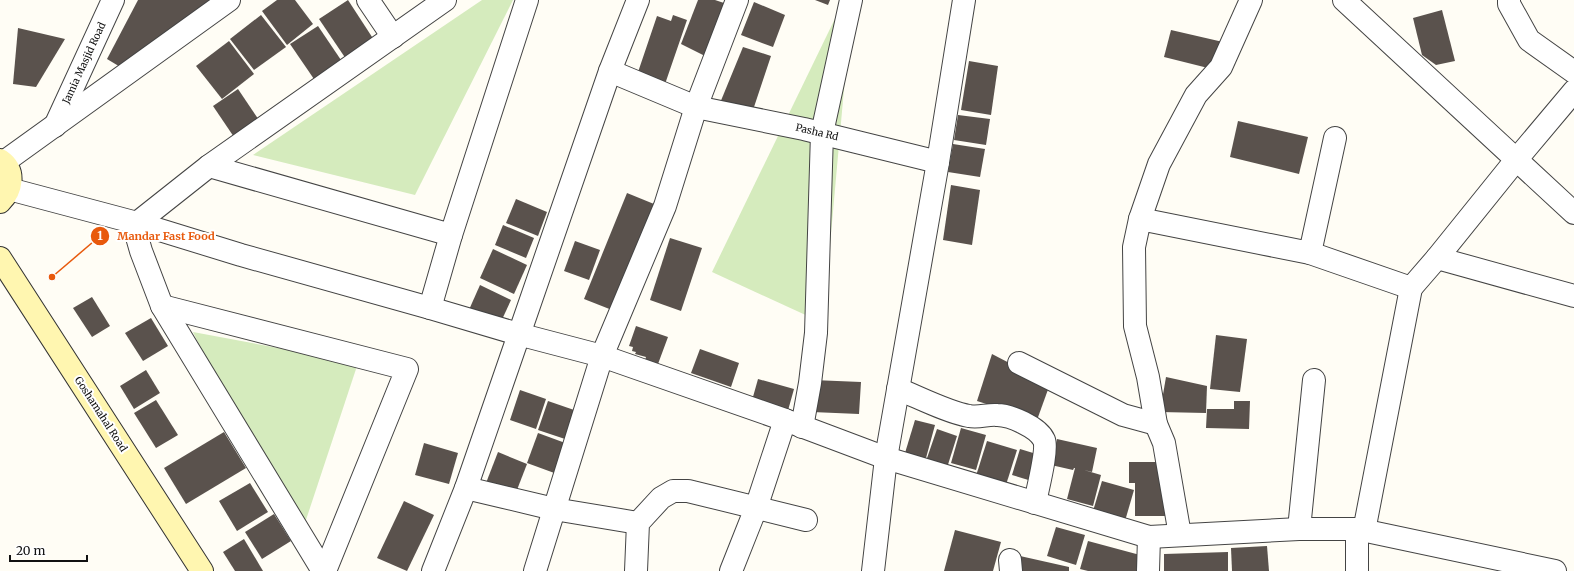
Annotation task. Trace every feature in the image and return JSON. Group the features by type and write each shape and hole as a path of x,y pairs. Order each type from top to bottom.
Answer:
{"main road":[{"path":"2,161 10,175 5,196"},
{"name":"Goshamahal Road","path":"0,258 202,571"}],"street":[{"name":"Jamia Masjid Road","path":"55,126 112,0"},
{"path":"2,161 55,126 229,0"},
{"path":"368,0 393,37"},
{"path":"137,223 209,166 445,0"},
{"path":"430,308 451,235 527,0"},
{"path":"433,571 466,488 610,71 638,0"},
{"path":"535,571 602,356 665,206 696,107 737,0"},
{"path":"730,571 810,383 816,333 822,133 851,0"},
{"path":"873,571 886,458 938,162 964,0"},
{"path":"1180,535 1164,444 1156,424 1148,377 1135,326 1134,247 1140,220 1160,164 1196,95 1221,67 1251,0"},
{"path":"1344,0 1574,213"},
{"path":"1509,0 1509,4 1529,40 1574,72"},
{"name":"Pasha Rd","path":"610,71 696,107 822,133 938,162"},
{"path":"1357,571 1360,530 1411,288 1574,91"},
{"path":"1310,253 1335,138"},
{"path":"209,166 451,235"},
{"path":"5,196 137,223 241,255 518,334 602,356 794,423 886,458 1149,537 1299,530 1360,530 1555,571"},
{"path":"1140,220 1310,253 1411,288"},
{"path":"137,223 137,236 141,251 162,306 324,571"},
{"path":"1437,258 1574,296"},
{"path":"162,306 407,369 324,571"},
{"path":"1019,363 1123,415 1156,424"},
{"path":"1299,530 1314,380"},
{"path":"898,389 969,416 983,417 996,414 1011,417 1035,429 1044,440 1045,452 1035,503"},
{"path":"466,488 554,509 638,523"},
{"path":"636,571 638,523 661,498 673,491 688,491 806,520"},
{"path":"1148,571 1149,537"}],"green space":[{"path":"482,0 513,0 415,195 253,155"},
{"path":"844,0 852,0 823,323 712,272"},
{"path":"193,332 358,363 297,547"}],"building":[{"path":"138,0 214,0 122,68 107,59"},
{"path":"277,0 295,0 313,24 287,45 262,11"},
{"path":"348,0 374,40 346,59 319,19"},
{"path":"698,0 715,0 727,4 707,57 681,44"},
{"path":"815,0 830,0 828,5"},
{"path":"754,2 785,15 773,47 741,35"},
{"path":"1442,10 1455,61 1436,65 1422,55 1413,18"},
{"path":"261,15 286,47 254,70 230,39"},
{"path":"673,15 687,20 664,87 636,78 657,16 671,21"},
{"path":"318,26 343,63 316,82 290,44"},
{"path":"18,28 65,39 36,87 13,84"},
{"path":"1171,30 1223,42 1216,70 1164,57"},
{"path":"229,41 254,74 222,99 196,66"},
{"path":"743,47 771,56 752,113 720,103"},
{"path":"969,61 998,66 991,115 961,110"},
{"path":"238,89 263,126 238,143 213,106"},
{"path":"958,115 990,119 986,145 954,140"},
{"path":"1238,121 1308,137 1299,174 1230,157"},
{"path":"953,144 985,149 980,177 948,172"},
{"path":"951,185 980,190 972,245 943,240"},
{"path":"627,193 654,204 612,310 584,299"},
{"path":"516,199 547,212 538,236 506,223"},
{"path":"503,225 534,238 526,258 495,245"},
{"path":"670,238 702,248 681,311 650,300"},
{"path":"575,241 600,250 589,280 564,271"},
{"path":"493,249 527,265 514,294 480,278"},
{"path":"480,285 511,300 499,326 468,312"},
{"path":"92,297 110,326 92,337 73,308"},
{"path":"151,318 168,346 143,361 125,333"},
{"path":"636,326 668,337 658,364 645,360 646,357 635,354 636,352 632,351 633,347 629,346"},
{"path":"1216,335 1247,339 1240,392 1210,389"},
{"path":"700,349 739,363 731,387 691,373"},
{"path":"992,354 1050,384 1037,420 977,401"},
{"path":"146,370 160,393 134,409 120,386"},
{"path":"1166,377 1207,386 1206,413 1160,412"},
{"path":"758,379 794,389 787,414 751,404"},
{"path":"813,380 861,382 859,414 812,412"},
{"path":"520,390 546,399 536,429 510,420"},
{"path":"156,400 178,435 156,448 134,413"},
{"path":"548,401 577,411 568,440 538,430"},
{"path":"1234,401 1250,401 1249,429 1206,428 1207,409 1234,409"},
{"path":"915,420 935,425 926,458 905,453"},
{"path":"961,428 986,435 976,470 951,463"},
{"path":"937,429 957,436 946,471 925,464"},
{"path":"224,432 246,468 186,504 164,468"},
{"path":"538,433 568,444 557,474 527,463"},
{"path":"1057,439 1097,448 1092,472 1084,470 1101,475 1093,506 1067,499 1075,468 1073,470 1051,465"},
{"path":"987,441 1017,450 1005,488 975,479"},
{"path":"424,443 458,453 449,484 415,475"},
{"path":"1020,449 1043,456 1035,482 1012,475"},
{"path":"498,452 527,464 515,495 486,483"},
{"path":"1129,462 1162,462 1167,516 1135,516 1135,483 1129,483"},
{"path":"1102,481 1134,490 1125,521 1093,511"},
{"path":"250,483 268,512 237,531 219,501"},
{"path":"404,501 434,515 407,571 377,558"},
{"path":"274,514 291,541 262,559 245,532"},
{"path":"1056,527 1085,535 1076,565 1047,556"},
{"path":"955,530 1001,542 993,571 944,571"},
{"path":"244,539 263,571 235,571 223,552"},
{"path":"1088,541 1140,555 1136,571 1088,571 1080,569"},
{"path":"1267,546 1269,571 1232,571 1231,548"},
{"path":"1228,552 1228,571 1164,571 1164,554"},
{"path":"1020,556 1069,567 1069,571 1021,571"}],"place":[{"name":"Mandar Fast Food","path":"52,277"}]}
